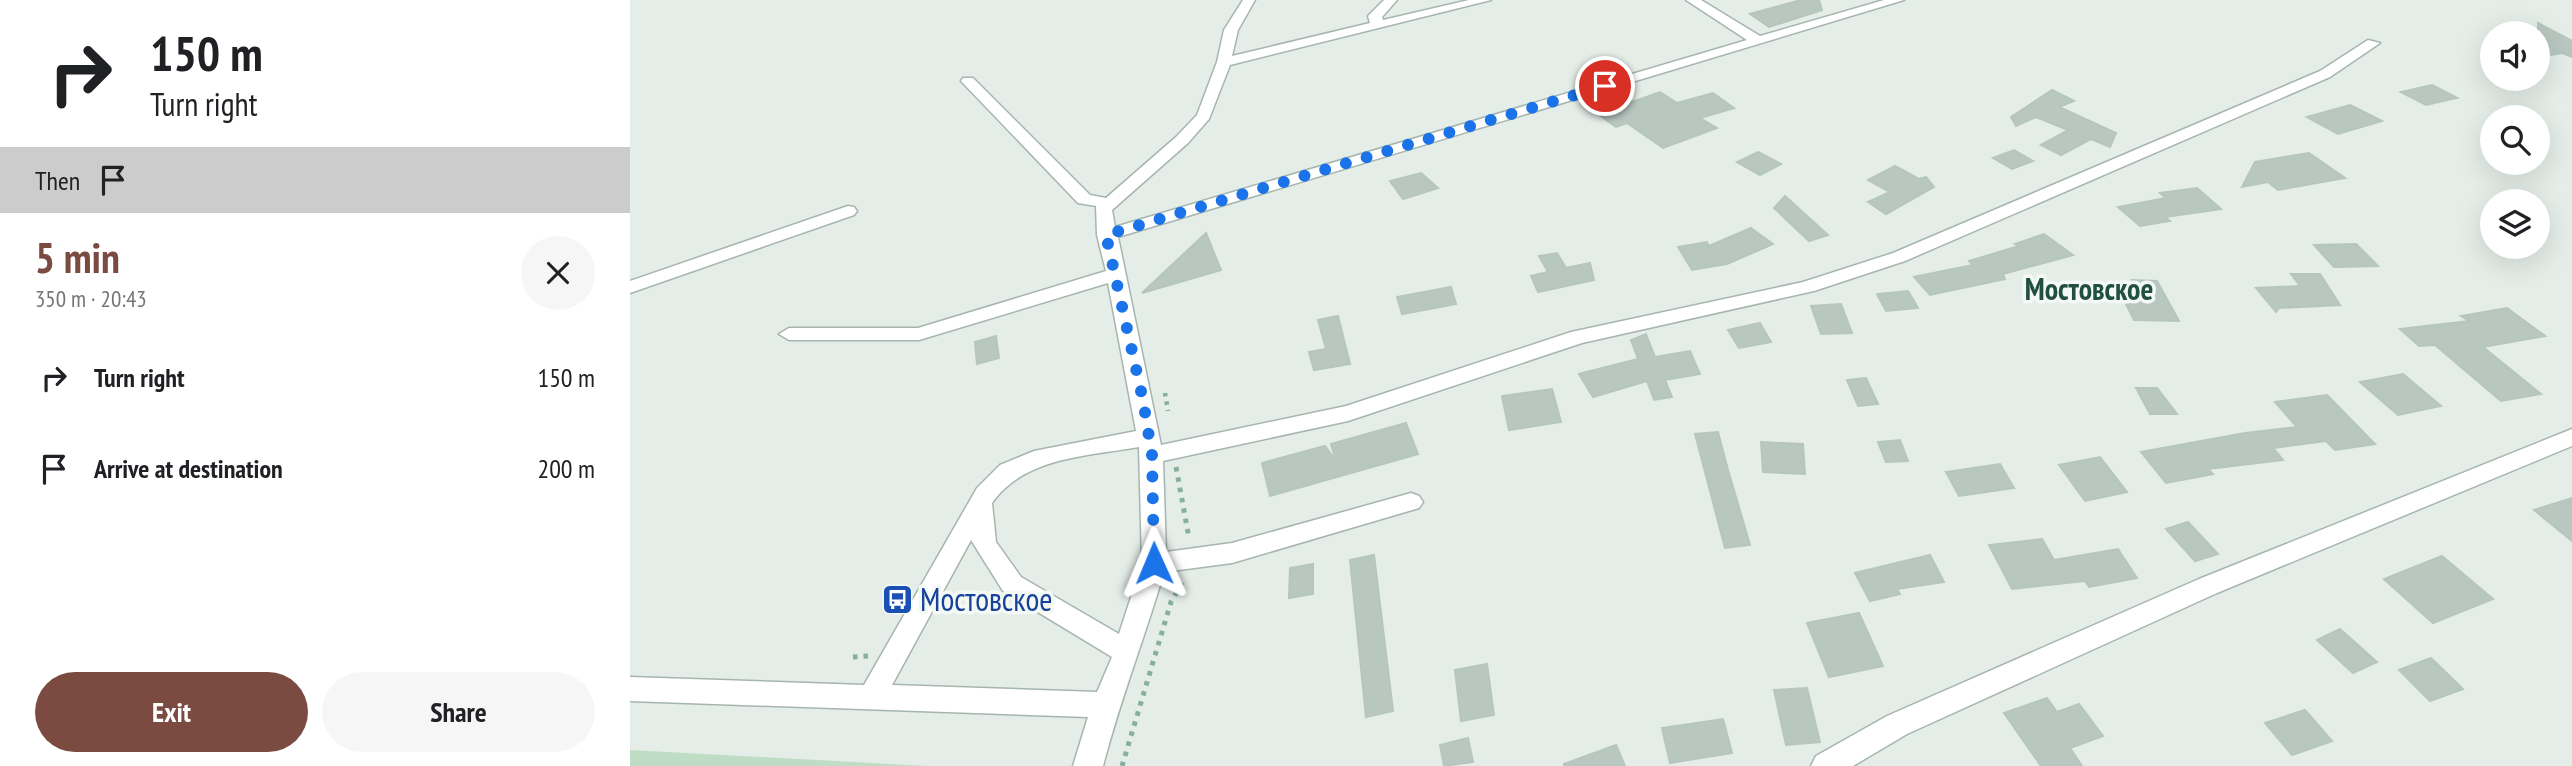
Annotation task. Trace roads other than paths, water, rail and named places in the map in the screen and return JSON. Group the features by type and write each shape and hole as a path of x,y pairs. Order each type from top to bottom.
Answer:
{"street":[{"path":"1105,206 1182,140 1204,116 1224,62 1231,30 1249,0"},
{"path":"1377,26 1375,16 1391,0"},
{"path":"1224,62 1485,0"},
{"path":"1692,0 1758,41"},
{"path":"1106,235 1898,0"},
{"path":"870,699 980,503 1008,471 1042,457 1150,446 1348,413 1578,337 1807,287 1899,257 2325,74 2372,43"},
{"path":"968,81 1084,199 1105,206"},
{"path":"1088,766 1105,705 1127,652 1154,563 1150,446 1117,274 1106,235 1105,206"},
{"path":"630,287 848,211"},
{"path":"789,334 919,334 1117,274"},
{"path":"1826,766 1897,725 2208,586 2572,437"},
{"path":"1154,563 1186,568 1411,502"},
{"path":"980,503 984,544 1012,584 1127,652"},
{"path":"630,689 1105,705"}],"place":[{"name":"Мостовское","path":"897,599"}],"district":[{"name":"Мостовское","path":"2089,288"}]}
